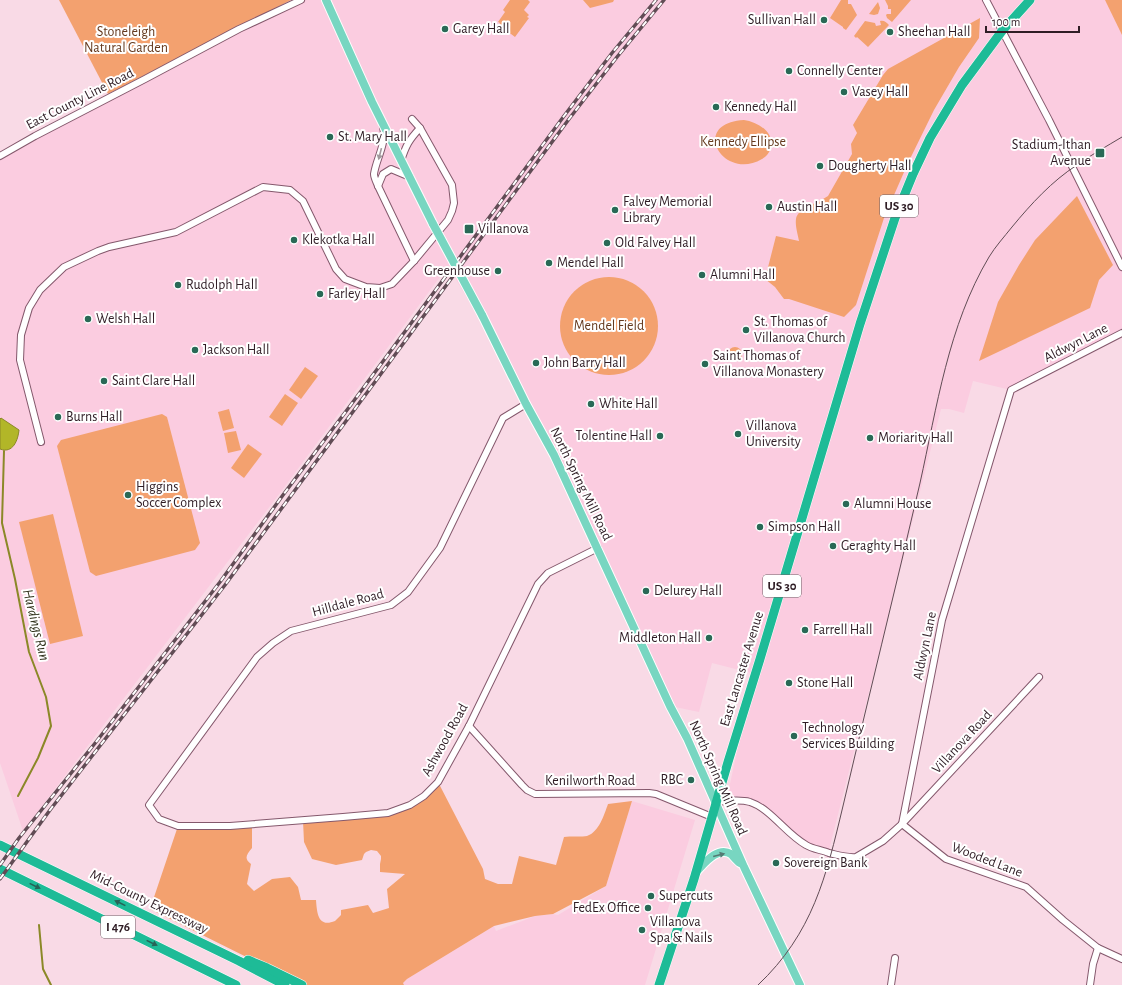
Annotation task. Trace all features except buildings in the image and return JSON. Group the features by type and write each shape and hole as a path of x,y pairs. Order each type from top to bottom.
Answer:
{"highway":[{"name":"East Lancaster Avenue","path":"659,985 696,872 746,701 888,234 904,194 930,138 962,85 1002,31 1030,0"},
{"name":"Mid-County Expressway","path":"0,845 285,985"},
{"name":"I 476","path":"0,869 236,985"},
{"path":"205,945 234,954 302,985"}],"main road":[{"name":"North Spring Mill Road","path":"326,0 401,161 554,456 670,706 687,738 744,867 800,985"},
{"path":"696,872 715,855 723,853 732,855 744,867"}],"street":[{"name":"East County Line Road","path":"0,156 35,136 239,29 301,0"},
{"path":"986,0 1049,120 1122,268"},
{"path":"41,442 20,360 22,335 29,308 40,290 64,267 109,247 176,232 264,186 290,190 302,202 336,269 345,280 366,287 380,288 392,284 414,261 448,220 454,203 452,185 420,128 412,120"},
{"path":"382,121 384,130 383,140 374,175 414,261"},
{"path":"401,161 409,139 420,128"},
{"path":"378,186 383,174 391,169 410,177"},
{"name":"Aldwyn Lane","path":"902,824 942,620 1011,390 1122,333"},
{"name":"Hilldale Road","path":"150,805 257,657 273,643 291,631 391,605 408,592 440,548 503,418 526,404"},
{"name":"Ashwood Road","path":"150,805 159,819 178,826 230,826 388,813 410,805 424,796 438,782 469,726 538,584 548,573 598,548"},
{"name":"Villanova Road","path":"902,824 1039,677"},
{"name":"Kenilworth Road","path":"469,726 522,785 527,790 535,794 649,793 656,794 712,817"},
{"path":"716,802 739,800 752,803 807,846 836,855 852,858 864,853 883,841 902,824"},
{"name":"Wooded Lane","path":"902,824 946,859 1026,887 1063,920 1098,948 1122,959"},
{"path":"1090,985 1093,964 1098,948"},
{"path":"890,985 895,958"}],"shaded area":[{"name":"Villanova University","path":"301,0 1122,0 1122,333 1011,390 973,381 964,413 949,409 941,409 829,850 804,840 760,803 728,793 755,674 712,663 699,712 670,706 598,548 495,345 448,266 280,493 23,831 0,763 0,157"},
{"path":"1,418 19,430 16,442 8,450 0,449"},
{"path":"632,801 695,820 645,985 404,985 403,983 407,979 494,926 496,931 535,916 553,914 558,915 606,886"}],"green space":[{"name":"Stoneleigh Natural Garden","path":"59,0 291,0 108,94"},
{"path":"510,0 528,0 530,2 524,10 529,15 527,17 529,18 515,37 499,25 500,23 498,22 505,12 503,10"},
{"path":"583,0 614,0 613,2 590,8"},
{"path":"841,0 848,0 848,4 851,4 857,15 846,30 830,18"},
{"path":"885,0 911,0 892,22 886,15 891,14 891,9 888,9"},
{"path":"1105,0 1122,0 1122,35"},
{"path":"878,2 880,8 878,14 869,14"},
{"path":"980,18 979,38 959,67 934,110 908,163 884,218 856,305 844,317 789,299 784,299 775,287 765,279 776,236 799,241 796,225 797,215 803,209 824,200 823,199 828,196 852,154 851,144 857,133 853,125 883,75 888,69"},
{"path":"865,21 875,23 876,26 881,25 880,21 889,25 868,47 854,36"},
{"name":"Kennedy Ellipse","path":"744,120 764,128 770,136 771,141 771,147 766,156 748,164 735,163 725,158 718,149 715,140 718,131 727,123"},
{"path":"1077,196 1113,265 1099,280 1090,308 979,361 998,302 1019,265 1035,240"},
{"name":"Mendel Field","path":"609,277 628,280 644,291 655,307 658,326 655,345 644,361 628,372 609,375 590,372 574,361 563,345 560,326 563,307 574,291 590,280"},
{"path":"735,347 740,349 742,354 740,359 735,361 730,359 728,354 730,349"},
{"path":"305,367 318,376 301,399 289,390"},
{"path":"285,394 298,403 282,426 269,417"},
{"path":"229,409 234,428 223,431 218,412"},
{"name":"Higgins Soccer Complex","path":"162,414 167,417 200,543 195,550 96,576 90,572 57,446 61,440"},
{"path":"236,431 241,450 228,453 224,433"},
{"path":"248,444 262,454 244,478 231,468"},
{"path":"53,514 83,636 50,644 19,522"},
{"path":"438,782 483,869 485,879 498,884 512,884 519,856 556,865 564,837 587,836 591,834 598,827 608,804 632,801 606,886 553,914 535,916 494,926 407,979 403,983 404,985 303,985 150,909 178,826 252,824 252,848 247,857 247,860 251,864 247,884 254,891 272,879 290,877 298,887 301,900 316,900 320,918 322,921 329,923 335,921 341,915 341,910 368,905 373,913 389,908 387,889 405,874 380,872 381,856 377,851 371,850 364,854 362,860 336,865 312,859 304,842 303,821 388,813 410,805"}],"waterway":[{"name":"Hardings Run","path":"4,451 2,523 15,579 29,652 46,697 51,726 38,758 18,796"},
{"name":"Hardings Run","path":"39,925 43,969 51,985"}],"tram line":[{"path":"758,985 777,965 792,945 805,924 815,903 823,880 837,832 901,564 938,396 963,311 975,283 994,250 1019,218 1042,193 1068,171 1122,137"}],"railway":[{"path":"0,865 19,838 96,742 220,582 564,116 612,53 656,0"},
{"path":"0,879 50,810 225,585 569,119 664,0"}],"place":[{"name":"Sullivan Hall","path":"824,20"},
{"name":"Garey Hall","path":"445,29"},
{"name":"Sheehan Hall","path":"890,32"},
{"name":"Connelly Center","path":"789,71"},
{"name":"Vasey Hall","path":"844,92"},
{"name":"Kennedy Hall","path":"716,107"},
{"name":"St. Mary Hall","path":"330,137"},
{"name":"Stadium-Ithan Avenue","path":"1100,153"},
{"name":"Dougherty Hall","path":"820,166"},
{"name":"Austin Hall","path":"769,207"},
{"name":"Falvey Memorial Library","path":"615,210"},
{"name":"Villanova","path":"469,229"},
{"name":"Klekotka Hall","path":"294,240"},
{"name":"Old Falvey Hall","path":"607,243"},
{"name":"Mendel Hall","path":"549,263"},
{"name":"Greenhouse","path":"498,271"},
{"name":"Alumni Hall","path":"702,275"},
{"name":"Rudolph Hall","path":"178,285"},
{"name":"Farley Hall","path":"320,294"},
{"name":"Welsh Hall","path":"88,319"},
{"name":"St. Thomas of Villanova Church","path":"746,330"},
{"name":"Jackson Hall","path":"195,350"},
{"name":"John Barry Hall","path":"536,363"},
{"name":"Saint Thomas of Villanova Monastery","path":"705,364"},
{"name":"Saint Clare Hall","path":"104,381"},
{"name":"White Hall","path":"591,404"},
{"name":"Burns Hall","path":"58,417"},
{"name":"Villanova University","path":"738,434"},
{"name":"Tolentine Hall","path":"660,436"},
{"name":"Moriarity Hall","path":"870,438"},
{"name":"Higgins Soccer Complex","path":"128,495"},
{"name":"Alumni House","path":"846,504"},
{"name":"Simpson Hall","path":"760,527"},
{"name":"Geraghty Hall","path":"833,546"},
{"name":"Delurey Hall","path":"646,591"},
{"name":"Farrell Hall","path":"805,630"},
{"name":"Middleton Hall","path":"709,638"},
{"name":"Stone Hall","path":"789,683"},
{"name":"Technology Services Building","path":"794,736"},
{"name":"RBC","path":"691,780"},
{"name":"Sovereign Bank","path":"776,863"},
{"name":"Supercuts","path":"651,896"},
{"name":"FedEx Office","path":"648,908"},
{"name":"Villanova Spa & Nails","path":"642,930"}]}
